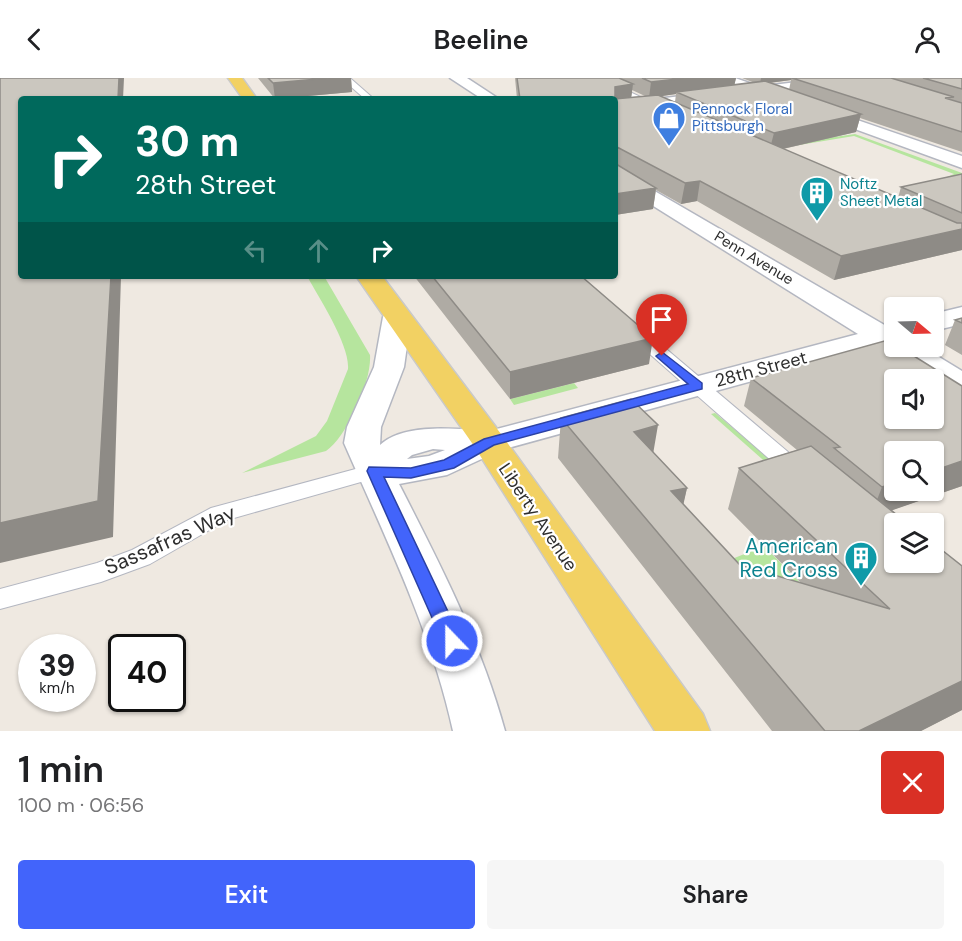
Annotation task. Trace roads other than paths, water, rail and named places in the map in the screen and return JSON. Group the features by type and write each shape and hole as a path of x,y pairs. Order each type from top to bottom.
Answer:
{"main road":[{"path":"235,78 248,96"},
{"name":"Liberty Avenue","path":"371,279 489,442 684,731"}],"street":[{"path":"457,78 487,96"},
{"path":"722,78 962,162"},
{"path":"618,110 860,80"},
{"name":"Penn Avenue","path":"618,176 884,335"},
{"path":"944,320 962,315"},
{"path":"397,317 389,367 364,427 362,443 445,622 472,699 479,731"},
{"name":"28th Street","path":"374,471 411,473 448,464 489,442 697,386 884,342"},
{"name":"Penn Avenue","path":"919,357 962,385"}],"lane":[{"path":"345,78 366,96"},
{"path":"594,78 670,113"},
{"path":"616,315 815,487"},
{"name":"Sassafras Way","path":"0,599 101,572 141,557 219,514 374,471"}],"place":[{"name":"Pennock Floral Pittsburgh","path":"669,147"},
{"name":"Noftz Sheet Metal","path":"817,222"},
{"name":"American Red Cross","path":"861,587"}]}
